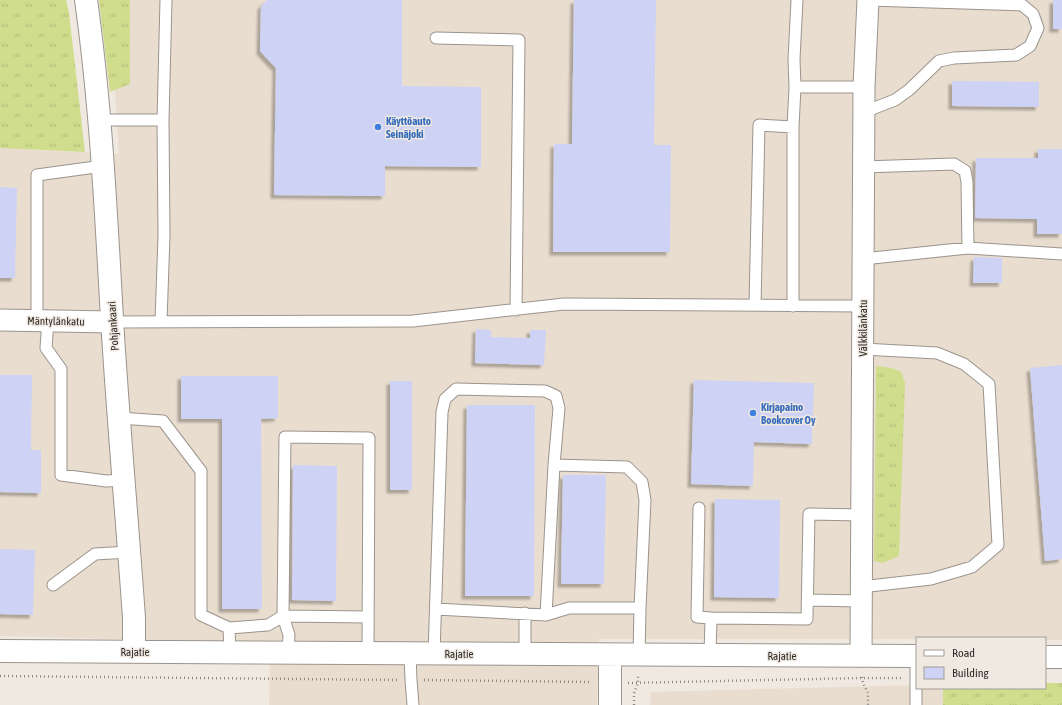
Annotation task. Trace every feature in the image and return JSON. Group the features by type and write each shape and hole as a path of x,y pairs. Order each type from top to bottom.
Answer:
{"street":[{"name":"Pohjankaari","path":"86,0 92,40 100,120 112,322 134,618 134,652"},
{"name":"Välkkilänkatu","path":"861,656 863,167 864,87 868,0"},
{"name":"Mäntylänkatu","path":"0,320 112,322"},
{"name":"Rajatie","path":"0,652 916,656"},
{"path":"610,655 610,705"},
{"path":"1046,657 1062,657"}],"lane":[{"path":"161,321 164,236 163,120 166,0"},
{"path":"793,306 793,127 797,0"},
{"path":"864,112 895,100 909,90 939,61 954,58 1016,55 1030,46 1038,28 1033,14 1022,5 868,0"},
{"path":"436,38 519,40 516,310"},
{"path":"795,87 864,87"},
{"path":"100,120 163,120"},
{"path":"755,305 759,125 793,127"},
{"path":"863,167 954,164 965,171 967,182 968,248"},
{"path":"103,166 37,175 42,321 46,348 60,369 61,475 106,481 124,480"},
{"path":"863,260 968,248 1062,254"},
{"path":"112,322 413,321 564,304 863,306"},
{"path":"808,600 861,594 930,579 972,566 998,545 990,384 964,364 938,352 862,349"},
{"path":"434,654 442,412 445,399 456,389 545,390 556,396 559,408 554,465 546,615"},
{"path":"119,418 163,422 201,471 201,615 229,628 268,625 284,616 368,617"},
{"path":"288,653 289,635 284,616 285,437 369,438 368,653"},
{"path":"554,465 627,467 642,482 646,500 639,655"},
{"path":"699,508 697,617 712,618 807,619 809,514 862,515"},
{"path":"53,585 95,554 129,552"},
{"path":"436,609 546,615 569,608 640,608"},
{"path":"525,613 525,654"},
{"path":"710,655 712,618"},
{"path":"229,628 230,653"},
{"path":"410,654 413,705"},
{"path":"916,656 916,705"}],"path":[{"path":"634,705 634,693 638,683 639,655"},
{"path":"861,656 862,678 868,693 868,705"},
{"path":"0,676 638,683 862,678 916,679"}],"shaded area":[{"path":"109,0 1062,0 1062,640 1046,640 1046,637 916,637 916,639 599,639 597,705 269,705 270,643 0,636 0,148 119,154"},
{"path":"916,685 916,689 943,689 943,705 650,705 651,692"}],"green space":[{"path":"0,0 66,0 69,13 85,152 0,148"},
{"path":"99,0 130,0 130,84 110,92"},
{"path":"876,366 892,368 901,372 905,383 899,556 883,563 874,561"},
{"path":"1046,683 1062,683 1062,705 943,705 943,689 1046,689"}],"building":[{"name":"Käyttöauto Seinäjoki","path":"267,0 402,0 402,86 481,87 481,167 385,166 385,196 274,195 276,68 260,51 261,6"},
{"path":"574,0 656,0 654,145 671,145 670,252 553,252 554,144 572,144"},
{"path":"1053,0 1062,0 1062,29 1053,29"},
{"path":"952,81 1039,82 1039,107 952,106"},
{"path":"1038,149 1062,149 1062,234 1037,234 1037,219 975,218 976,158 1038,158"},
{"path":"0,187 17,188 15,278 0,278"},
{"path":"974,257 1002,258 1002,283 973,283"},
{"path":"476,329 491,330 491,337 530,338 530,330 546,330 544,365 475,363"},
{"path":"1062,365 1062,559 1045,561 1030,368"},
{"path":"0,375 32,375 31,450 41,450 41,493 0,492"},
{"path":"181,376 278,376 278,418 261,419 262,609 222,609 222,419 181,419"},
{"name":"Kirjapaino Bookcover Oy","path":"694,380 814,383 812,444 754,442 753,486 691,484"},
{"path":"390,381 412,381 412,490 390,490"},
{"path":"467,405 535,405 534,596 465,596"},
{"path":"293,465 337,466 336,601 292,600"},
{"path":"563,475 606,475 604,584 561,584"},
{"path":"715,499 780,500 779,598 714,597"},
{"path":"0,549 35,550 33,615 0,614"}],"place":[{"name":"Käyttöauto Seinäjoki","path":"378,127"},
{"name":"Kirjapaino Bookcover Oy","path":"753,413"}]}
